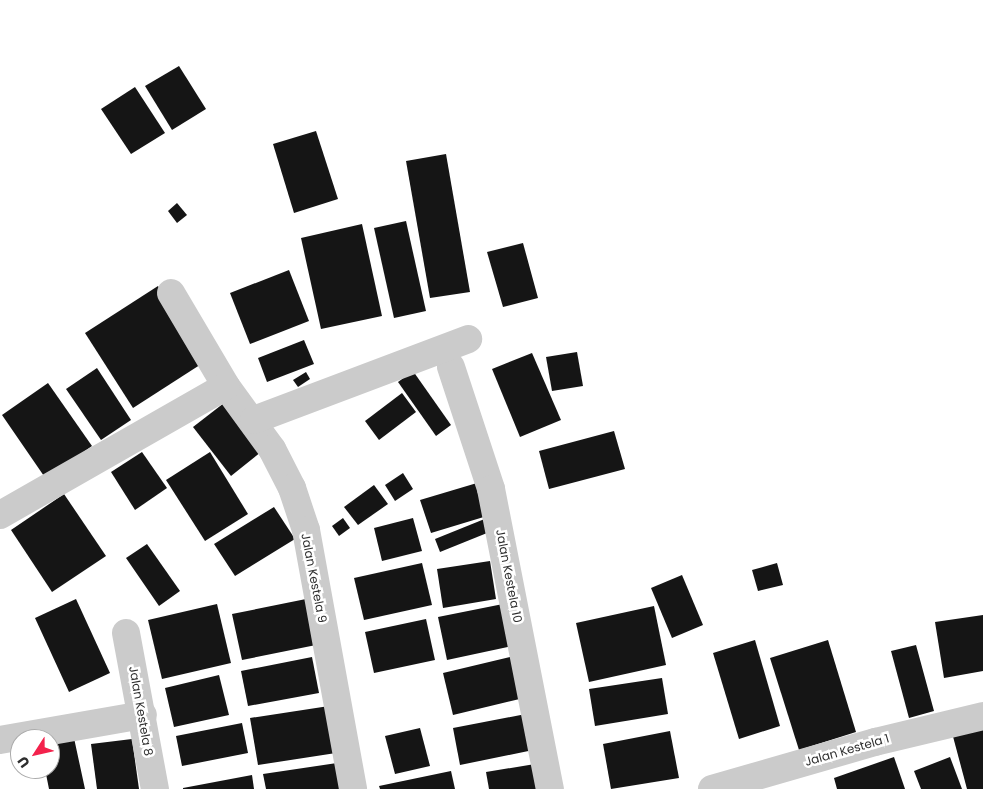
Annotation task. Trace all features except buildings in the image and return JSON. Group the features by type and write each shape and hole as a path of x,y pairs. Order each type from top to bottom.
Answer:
{"street":[{"name":"Jalan Kestela 9","path":"171,294 226,386 254,420 292,488 306,530 353,789"},
{"path":"254,420 468,339"},
{"name":"Jalan Kestela 10","path":"452,367 472,436 491,488 550,789"},
{"path":"0,515 226,386"},
{"name":"Jalan Kestela 8","path":"126,633 143,715 154,789"},
{"path":"0,740 143,715"},
{"name":"Jalan Kestela 1","path":"712,789 876,742 983,716"}]}
